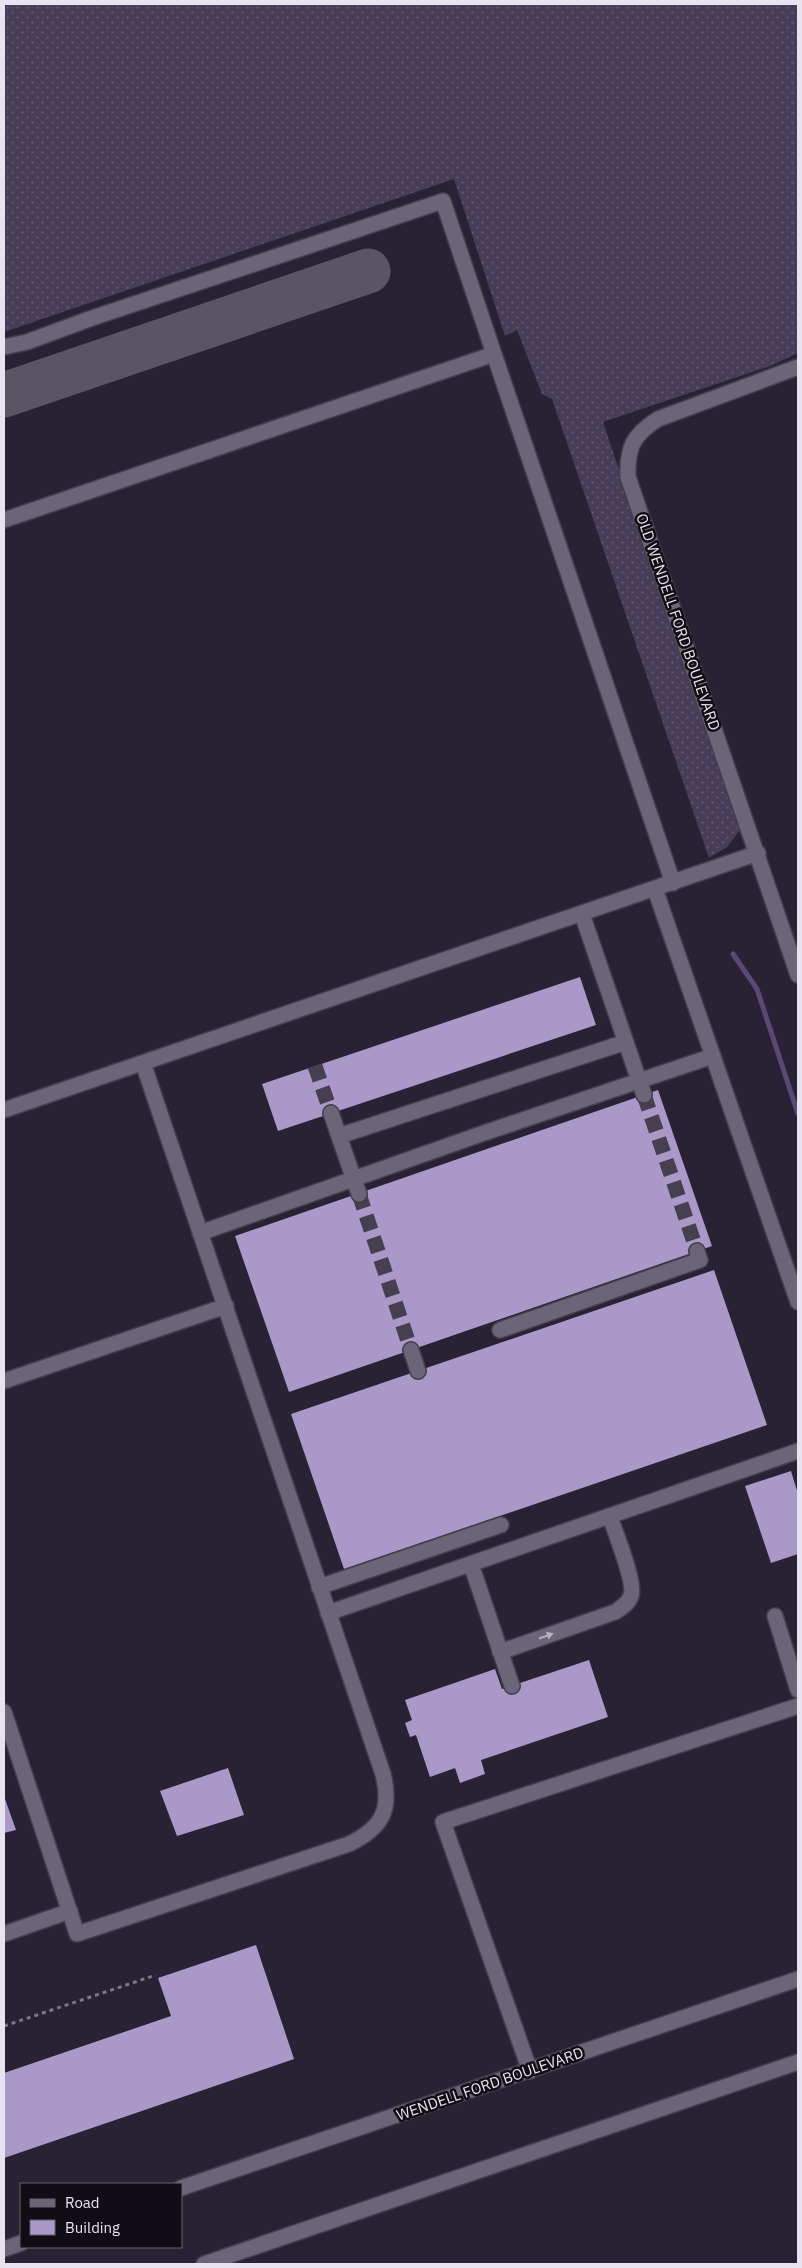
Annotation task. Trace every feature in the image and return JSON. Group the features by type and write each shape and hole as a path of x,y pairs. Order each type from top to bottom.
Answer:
{"street":[{"path":"4,347 27,342 92,318 443,201 673,883"},
{"path":"4,520 494,354"},
{"name":"OLD WENDELL FORD BOULEVARD","path":"798,367 658,419 642,430 634,441 628,459 628,477 758,853 798,975"},
{"path":"4,1110 758,853"},
{"path":"655,889 798,1302"},
{"path":"582,914 642,1088"},
{"path":"339,1136 626,1042"},
{"path":"200,1233 484,1133 642,1088 713,1056"},
{"path":"4,1712 77,1934 349,1844 364,1837 373,1829 387,1807 388,1791 143,1063"},
{"path":"331,1113 358,1194"},
{"path":"500,1330 700,1260 697,1251"},
{"path":"4,1381 226,1306"},
{"path":"411,1350 418,1371"},
{"path":"328,1613 798,1451"},
{"path":"500,1652 615,1612 626,1605 632,1595 632,1582 610,1517"},
{"path":"319,1587 501,1524"},
{"path":"471,1564 512,1686"},
{"path":"775,1616 798,1690"},
{"path":"530,2071 443,1822 798,1706"},
{"path":"4,1934 70,1911"},
{"name":"WENDELL FORD BOULEVARD","path":"182,2188 798,1979"},
{"path":"204,2264 798,2062"},
{"path":"4,2249 20,2243"}],"path":[{"path":"4,2026 156,1974"}],"shaded area":[{"path":"4,4 798,4 798,353 770,366 603,422 740,830 727,847 709,858 552,399 542,394 517,330 505,336 454,179 4,332"}],"building":[{"path":"580,977 596,1025 278,1131 262,1084"},
{"path":"658,1090 712,1246 289,1392 235,1236"},
{"path":"714,1270 767,1425 344,1569 291,1414"},
{"path":"791,1471 798,1494 798,1554 771,1563 745,1486"},
{"path":"589,1660 608,1717 481,1760 485,1774 460,1783 455,1768 430,1777 416,1735 410,1737 405,1723 412,1720 405,1700 495,1669 502,1689"},
{"path":"228,1768 244,1815 177,1836 160,1791"},
{"path":"4,1796 16,1830 4,1833"},
{"path":"256,1945 294,2059 4,2158 4,2073 171,2016 158,1978"}],"waterway":[{"path":"733,954 757,989 798,1114"}],"taxiway":[{"path":"4,395 368,271"}],"tunnel":[{"path":"315,1066 331,1113"},
{"path":"644,1095 697,1251"},
{"path":"359,1194 411,1350"}]}
